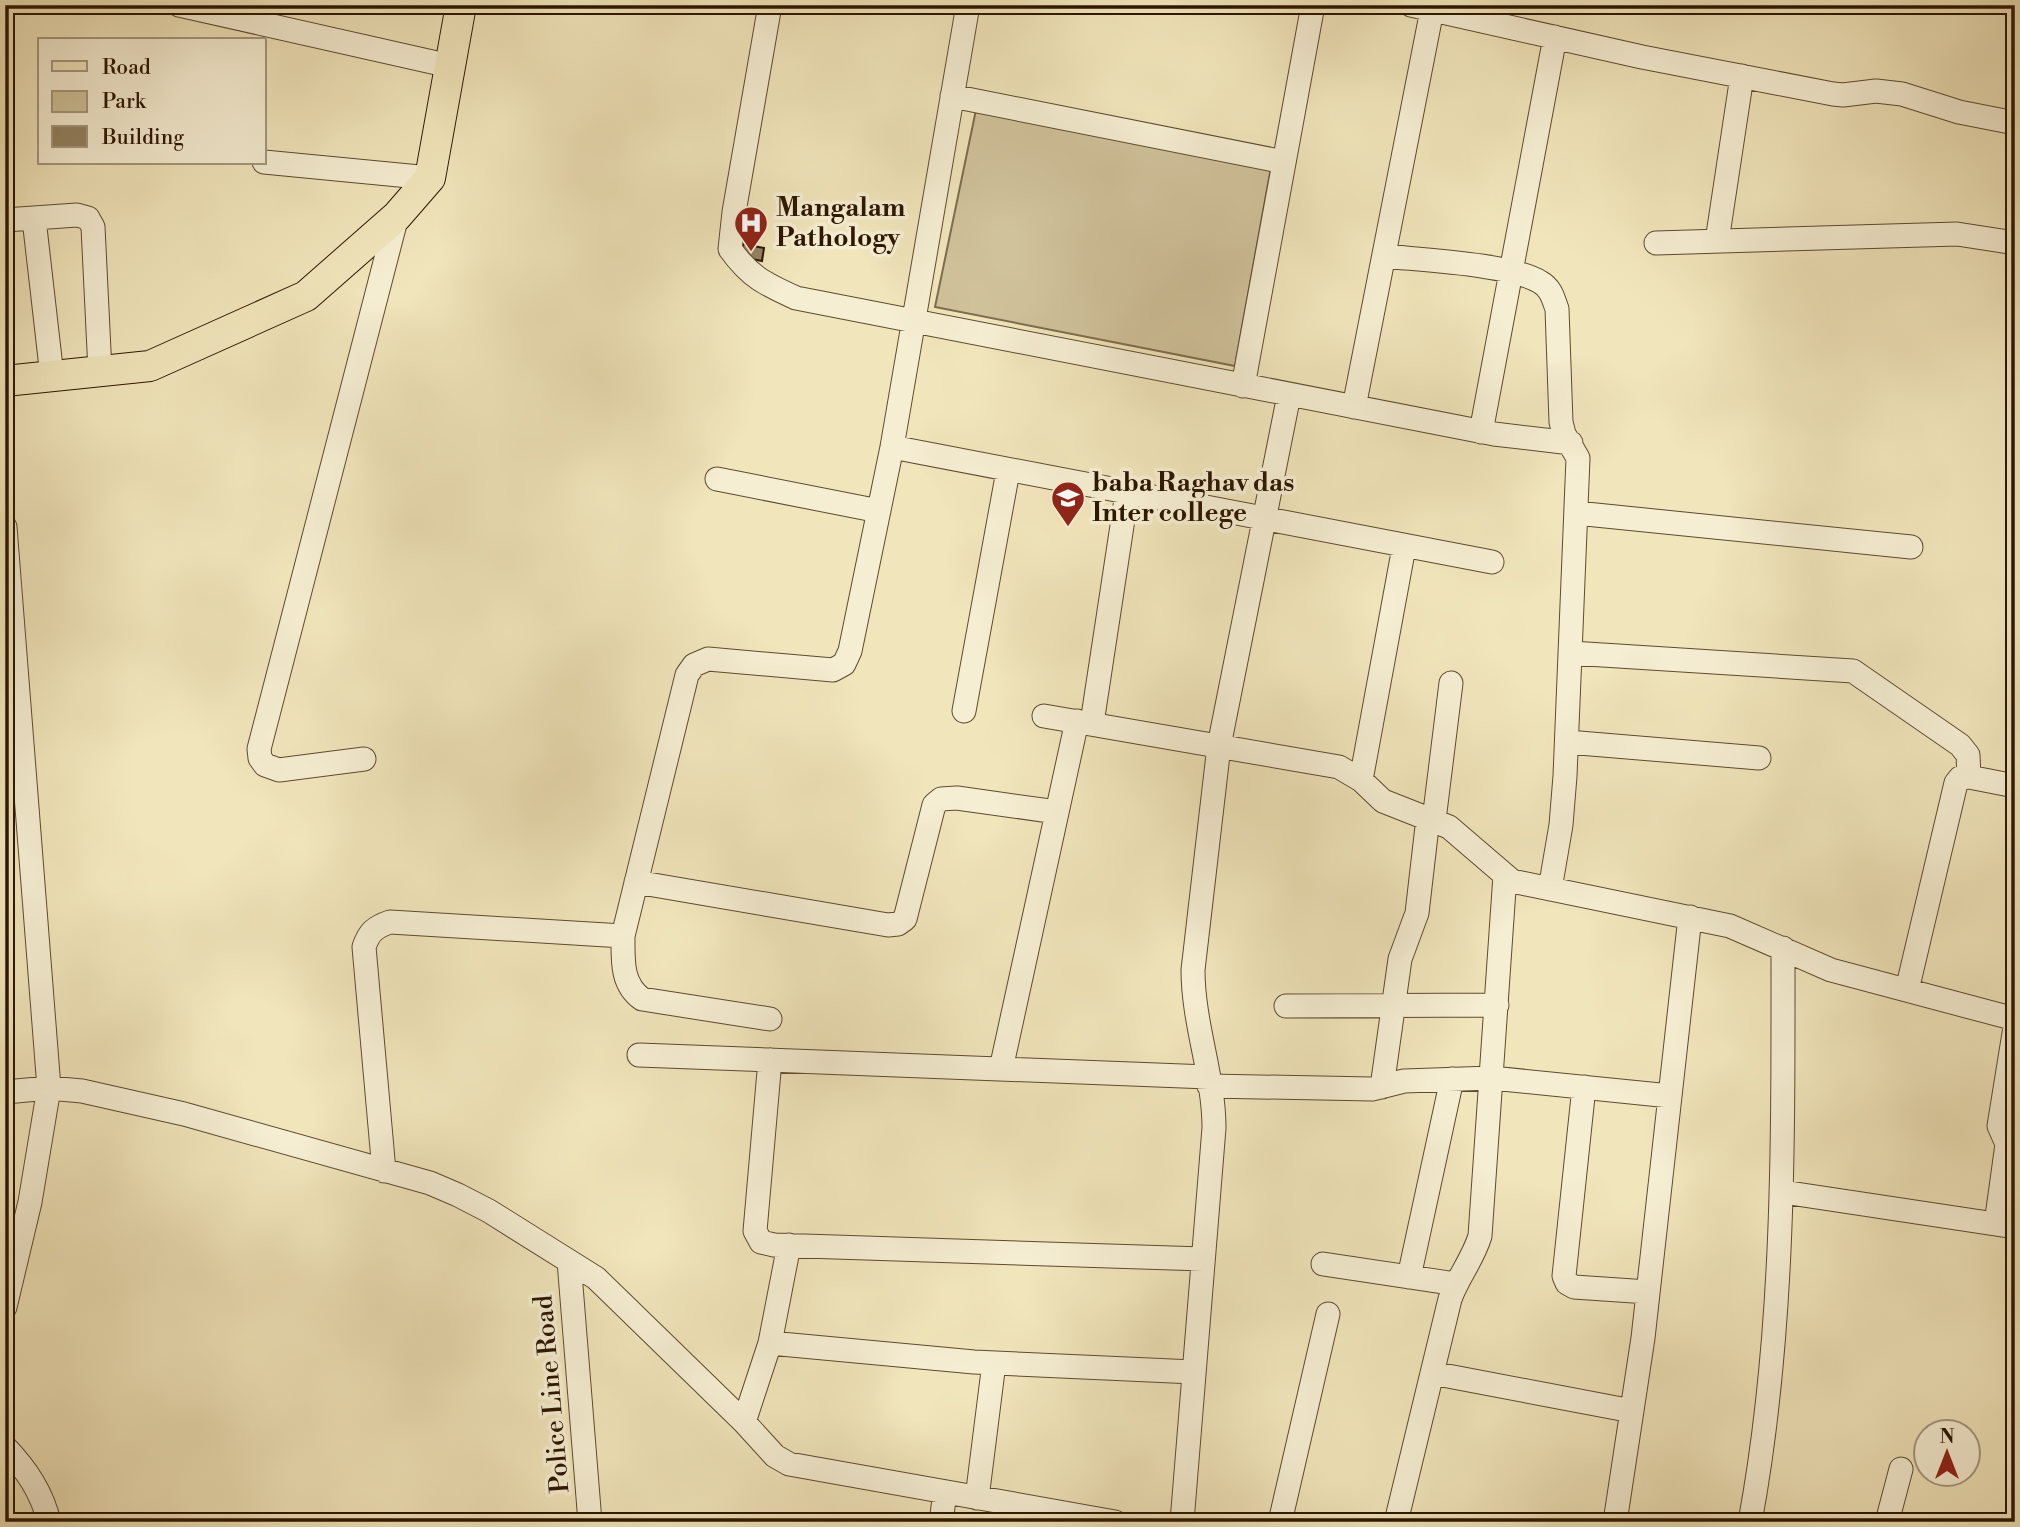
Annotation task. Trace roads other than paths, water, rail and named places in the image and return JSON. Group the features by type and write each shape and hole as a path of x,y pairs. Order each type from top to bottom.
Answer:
{"main road":[{"path":"5,381 150,366 306,296 397,216 430,178 461,5"}],"street":[{"path":"179,5 450,66"},
{"path":"770,5 730,249 745,270 773,288 796,298 1289,395 1480,432 1571,443"},
{"path":"770,1019 642,999 630,990 623,966 623,936 687,675 694,665 708,659 833,670 844,664 850,651 892,447 968,5"},
{"path":"1243,386 1312,5"},
{"path":"1354,407 1384,256 1422,8 1843,95 1876,90 1902,94 1959,112 2015,123"},
{"path":"1480,432 1555,37"},
{"path":"1717,241 1742,76"},
{"path":"952,96 1284,162"},
{"path":"266,162 430,178"},
{"path":"5,220 77,215 88,219 93,227 100,371"},
{"path":"364,759 279,769 265,765 260,758 259,749 397,216"},
{"path":"34,219 52,376"},
{"path":"1656,243 1957,234 2015,243"},
{"path":"1384,256 1511,271 1540,281 1552,292 1557,309 1561,422 1564,434 1578,458 1567,742 1561,825 1550,889"},
{"path":"1182,1522 1214,1128 1193,994 1193,970 1219,746 1289,395"},
{"path":"892,447 1492,562"},
{"path":"964,711 1008,471"},
{"path":"717,479 879,511"},
{"path":"1001,1069 1057,812 1084,722 1127,493"},
{"path":"1576,513 1912,547"},
{"path":"5,527 49,1088 30,1202 5,1307"},
{"path":"1361,780 1404,547"},
{"path":"1571,653 1853,671 1961,745 1968,755 1969,777"},
{"path":"1382,1087 1400,959 1417,914 1451,683"},
{"path":"1044,716 1339,767 1361,780 1383,801 1449,827 1511,881 1730,926 1831,970 2015,1019"},
{"path":"1567,742 1759,758"},
{"path":"1907,990 1954,791 1961,778 1969,777 2015,786"},
{"path":"636,882 888,925 898,924 905,919 934,805 941,799 1057,812"},
{"path":"1396,1522 1456,1284 1474,1255 1480,1236 1505,875"},
{"path":"1615,1522 1648,1293 1689,918"},
{"path":"384,1171 364,947 368,935 376,926 390,922 623,936"},
{"path":"1750,1522 1771,1383 1777,1313 1783,1192 1783,948"},
{"path":"1286,1006 1497,1005"},
{"path":"1783,1192 2006,1225 2007,1144 1998,1126 2015,1027"},
{"path":"639,1055 1382,1087 1404,1081 1492,1078 1671,1096"},
{"path":"770,1060 755,1231 761,1242 1203,1259"},
{"path":"1409,1277 1452,1079"},
{"path":"1584,1087 1564,1276 1567,1283 1574,1287 1648,1293"},
{"path":"5,1092 49,1088 82,1091 184,1114 430,1183 489,1211 596,1278 744,1422 775,1456 789,1464 1115,1522"},
{"path":"744,1422 770,1343 789,1245"},
{"name":"Police Line Road","path":"569,1261 590,1522"},
{"path":"1323,1264 1456,1284"},
{"path":"1280,1522 1328,1314"},
{"path":"770,1343 994,1363 1194,1372"},
{"path":"977,1498 994,1363"},
{"path":"1432,1373 1632,1411"},
{"path":"5,1447 20,1462 44,1500 49,1522"},
{"path":"1888,1522 1900,1469"},
{"path":"941,1522 945,1492"}],"place":[{"name":"Mangalam Pathology","path":"751,253"},
{"name":"baba Raghav das Inter college","path":"1068,528"}]}
